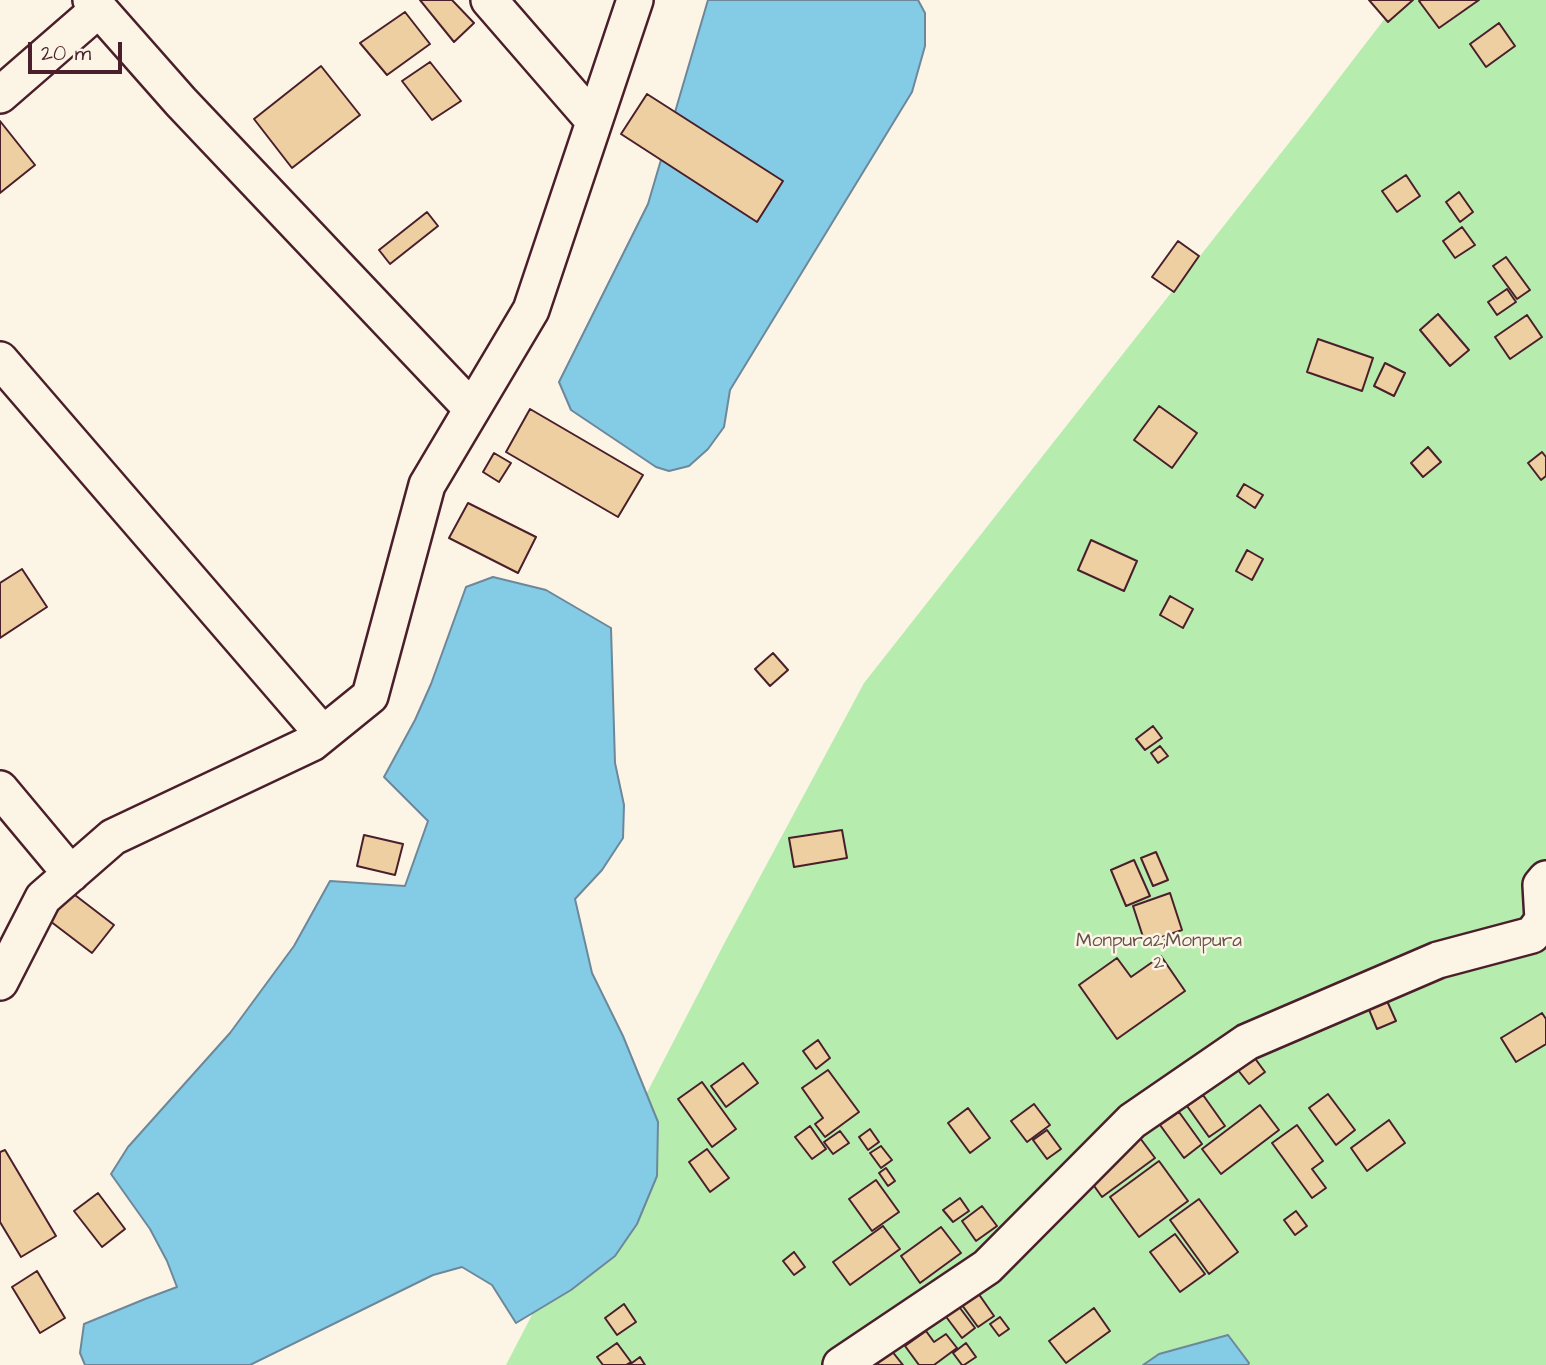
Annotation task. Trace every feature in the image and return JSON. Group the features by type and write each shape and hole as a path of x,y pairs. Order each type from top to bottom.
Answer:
{"street":[{"path":"489,0 594,121"},
{"path":"0,981 43,898 113,837 312,743 370,696 427,485 531,310 635,0"},
{"path":"0,95 95,5 181,102 472,408"},
{"path":"0,360 323,734"},
{"path":"0,789 71,874"},
{"path":"841,1365 987,1267 1132,1121 1247,1042 1438,960 1532,935 1543,920 1541,885 1546,879"}],"green space":[{"name":"Monpura2;Monpura 2","path":"1399,0 1546,0 1546,1365 1233,1365 1159,1354 1143,1365 506,1365 725,942 864,683"}],"water":[{"path":"708,0 918,0 925,13 925,46 912,92 730,390 724,427 708,449 689,466 669,471 656,467 571,410 559,382 648,204"},
{"path":"493,577 546,590 611,628 615,763 624,805 623,838 602,870 575,899 592,973 623,1036 658,1122 657,1176 637,1224 615,1256 571,1290 516,1323 492,1285 462,1267 433,1275 250,1365 85,1365 80,1353 84,1324 177,1287 150,1229 111,1174 128,1147 230,1033 294,946 330,881 405,886 428,821 384,777 431,684 466,587"},
{"path":"1228,1335 1248,1365 1143,1365 1159,1354"}],"building":[{"path":"420,0 452,0 474,23 454,42"},
{"path":"1369,0 1413,0 1388,22"},
{"path":"1479,0 1439,28 1419,1"},
{"path":"405,12 430,44 387,75 360,43"},
{"path":"1499,23 1515,46 1486,67 1470,44"},
{"path":"430,62 461,101 432,120 402,81"},
{"path":"321,66 360,115 292,168 254,119"},
{"path":"647,94 783,181 757,222 621,134"},
{"path":"0,121 35,165 0,193"},
{"path":"1406,175 1420,196 1397,212 1382,191"},
{"path":"1459,192 1473,212 1460,222 1446,202"},
{"path":"427,212 438,226 390,264 379,250"},
{"path":"1462,227 1475,245 1455,258 1443,241"},
{"path":"1178,241 1199,256 1174,292 1152,277"},
{"path":"1506,257 1530,290 1517,299 1493,266"},
{"path":"1507,289 1516,302 1497,315 1488,302"},
{"path":"1438,314 1469,350 1450,366 1420,330"},
{"path":"1527,315 1542,337 1510,359 1495,337"},
{"path":"1318,339 1373,358 1362,391 1307,372"},
{"path":"1385,363 1405,373 1394,396 1374,386"},
{"path":"1159,406 1197,433 1172,468 1134,440"},
{"path":"530,409 643,475 618,517 506,452"},
{"path":"1428,447 1441,462 1423,477 1411,463"},
{"path":"1542,452 1546,457 1546,476 1541,480 1528,463"},
{"path":"494,453 511,463 499,482 483,472"},
{"path":"1244,484 1263,495 1255,508 1237,496"},
{"path":"468,503 536,537 518,573 449,538"},
{"path":"1091,540 1137,561 1124,591 1078,570"},
{"path":"1247,550 1263,559 1252,580 1236,571"},
{"path":"22,569 47,607 0,638 0,583"},
{"path":"1170,596 1193,609 1183,628 1160,615"},
{"path":"773,653 788,670 770,686 755,669"},
{"path":"1153,726 1162,738 1145,750 1136,739"},
{"path":"1160,746 1168,756 1158,763 1151,753"},
{"path":"842,830 847,858 794,867 789,838"},
{"path":"364,835 403,844 395,875 357,866"},
{"path":"1156,852 1168,880 1153,886 1141,858"},
{"path":"1134,860 1150,896 1126,906 1111,870"},
{"path":"71,892 114,925 92,953 50,921"},
{"path":"1170,893 1182,930 1145,943 1133,906"},
{"path":"1161,956 1185,991 1117,1039 1079,985 1117,958 1131,977"},
{"path":"1383,992 1396,1021 1377,1029 1365,1000"},
{"path":"1542,1013 1546,1019 1546,1044 1516,1062 1501,1038"},
{"path":"818,1040 830,1058 816,1069 803,1051"},
{"path":"1251,1053 1265,1072 1249,1084 1234,1065"},
{"path":"743,1063 758,1083 726,1107 711,1086"},
{"path":"828,1070 859,1112 825,1137 815,1124 823,1118 802,1088"},
{"path":"702,1082 736,1129 712,1147 678,1099"},
{"path":"1328,1094 1355,1130 1336,1145 1309,1108"},
{"path":"1203,1095 1225,1126 1209,1137 1187,1106"},
{"path":"1034,1104 1050,1125 1027,1142 1011,1121"},
{"path":"1260,1105 1279,1130 1221,1174 1202,1149"},
{"path":"968,1108 990,1138 970,1153 948,1123"},
{"path":"1179,1112 1202,1144 1184,1158 1160,1125"},
{"path":"1389,1120 1405,1143 1367,1171 1351,1148"},
{"path":"1297,1125 1323,1161 1312,1169 1326,1188 1312,1198 1272,1143"},
{"path":"810,1126 826,1149 812,1159 795,1137"},
{"path":"870,1129 879,1142 868,1150 859,1137"},
{"path":"1047,1130 1061,1149 1047,1159 1033,1140"},
{"path":"840,1131 849,1143 833,1154 824,1142"},
{"path":"1140,1138 1155,1158 1102,1197 1087,1176"},
{"path":"881,1146 892,1160 881,1168 870,1153"},
{"path":"707,1149 729,1178 710,1192 689,1162"},
{"path":"5,1150 56,1236 21,1257 0,1222 0,1152"},
{"path":"1159,1161 1188,1201 1139,1237 1110,1197"},
{"path":"886,1168 895,1181 888,1186 879,1173"},
{"path":"876,1180 899,1212 872,1231 849,1199"},
{"path":"98,1193 125,1229 102,1247 74,1211"},
{"path":"960,1198 969,1211 953,1222 943,1210"},
{"path":"1199,1199 1238,1252 1209,1274 1170,1220"},
{"path":"982,1206 997,1226 976,1241 962,1221"},
{"path":"1296,1211 1307,1226 1295,1235 1284,1220"},
{"path":"883,1226 900,1249 850,1285 833,1262"},
{"path":"941,1227 961,1253 920,1283 901,1256"},
{"path":"1175,1234 1205,1274 1180,1292 1150,1252"},
{"path":"794,1252 805,1267 794,1275 783,1261"},
{"path":"37,1271 65,1318 40,1333 12,1287"},
{"path":"978,1293 994,1316 978,1327 962,1305"},
{"path":"624,1304 636,1322 617,1335 605,1318"},
{"path":"957,1304 975,1328 962,1338 944,1314"},
{"path":"1094,1308 1110,1331 1066,1363 1049,1341"},
{"path":"1000,1317 1009,1329 999,1336 990,1324"},
{"path":"926,1331 934,1342 946,1334 957,1348 934,1365 919,1365 905,1346"},
{"path":"617,1343 631,1362 626,1365 603,1365 597,1357"},
{"path":"966,1343 976,1357 962,1365 953,1353"},
{"path":"891,1350 903,1365 879,1365 876,1361"},
{"path":"640,1357 645,1365 629,1365"}]}
